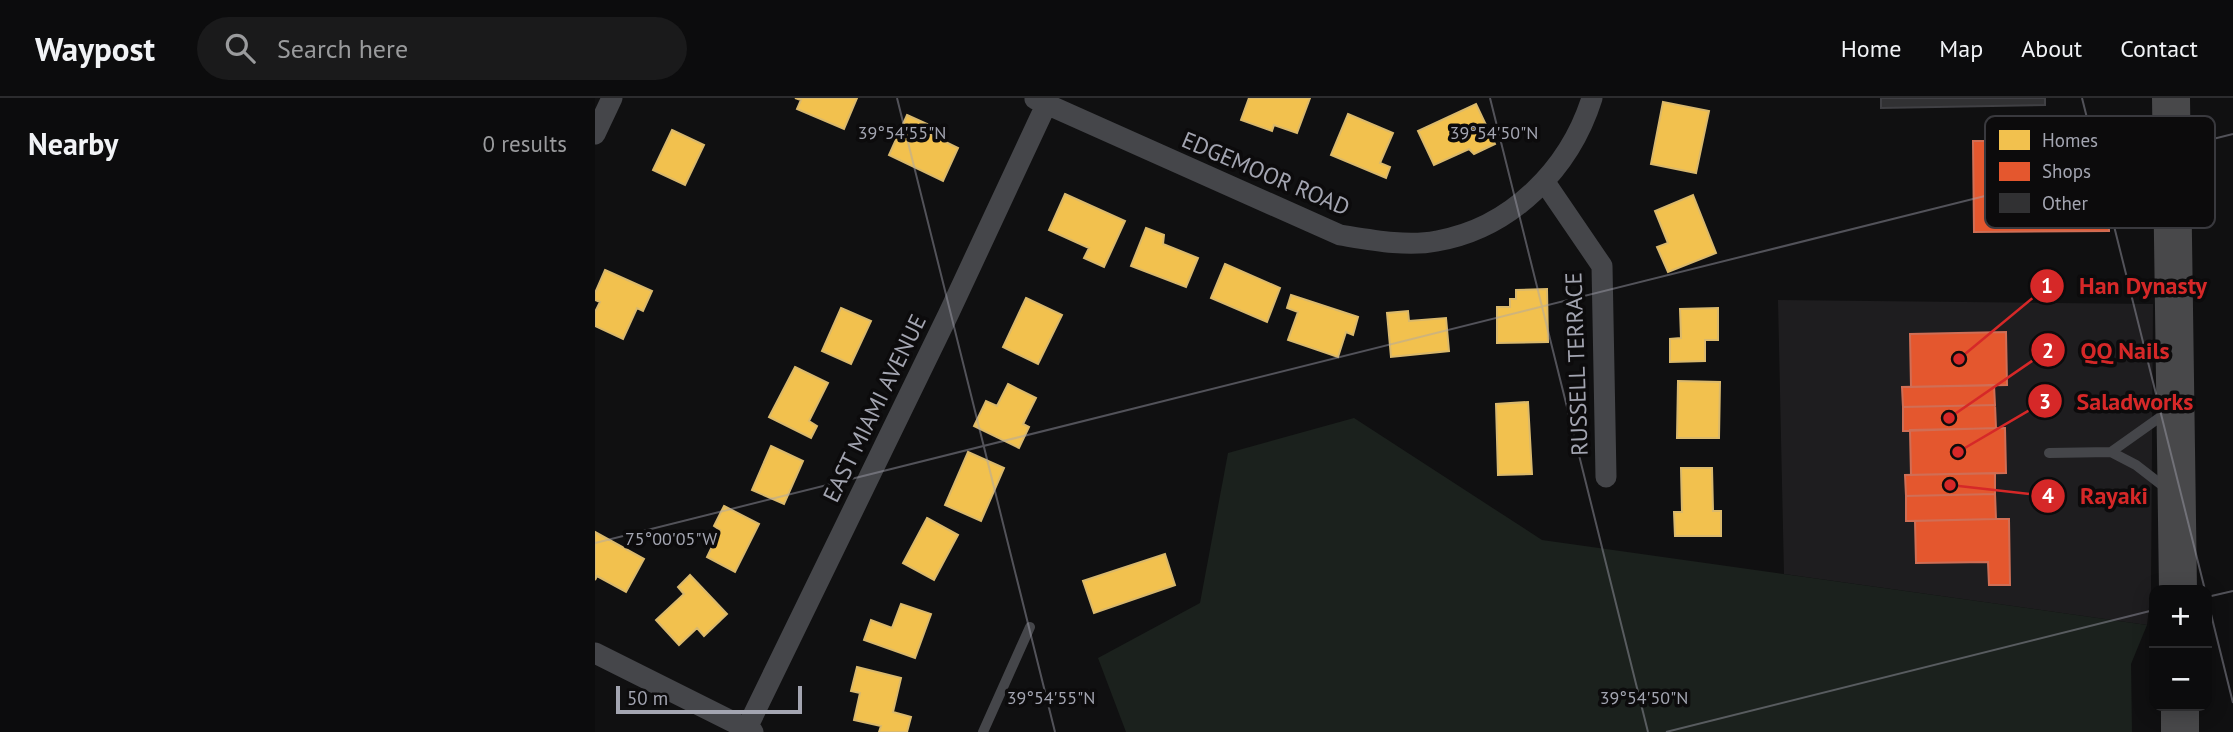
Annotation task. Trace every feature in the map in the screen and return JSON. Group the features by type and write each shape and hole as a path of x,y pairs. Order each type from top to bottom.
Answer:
{"highway":[{"path":"2171,98 2171,116"},
{"path":"2174,228 2178,585"},
{"path":"2180,711 2180,732"}],"street":[{"path":"595,134 612,98"},
{"name":"EDGEMOOR ROAD","path":"1040,101 1341,235 1383,242 1436,242 1479,228 1526,200 1556,169 1585,121 1592,98"},
{"name":"EAST MIAMI AVENUE","path":"748,731 948,314 1040,101"},
{"name":"RUSSELL TERRACE","path":"1544,181 1602,266 1607,477"},
{"path":"595,653 748,731"}],"lane":[{"path":"2111,452 2177,404"},
{"path":"2049,453 2111,452 2136,465 2176,498"},
{"path":"983,732 1030,627"}],"shaded area":[{"path":"1778,300 2153,304 2151,585 2147,625 1784,574"},
{"path":"1354,418 1542,540 2147,625 2131,664 2132,732 1126,732 1098,658 1200,603 1228,453"}],"building: Homes":[{"path":"795,98 857,98 844,129 797,109 801,100"},
{"path":"1249,98 1310,98 1297,133 1274,125 1272,131 1241,120"},
{"path":"1663,102 1709,111 1696,173 1651,164"},
{"path":"1476,104 1495,144 1474,154 1469,149 1434,165 1418,131"},
{"path":"1348,114 1393,133 1380,163 1390,167 1386,178 1331,155"},
{"path":"907,115 927,124 923,131 958,148 943,181 889,155"},
{"path":"672,130 704,145 685,185 653,170"},
{"path":"1065,194 1125,221 1104,267 1084,258 1089,248 1049,230"},
{"path":"1693,195 1716,253 1668,272 1657,247 1668,243 1655,211"},
{"path":"1146,228 1164,235 1163,244 1198,258 1186,287 1131,266"},
{"path":"1225,264 1280,288 1267,322 1211,298"},
{"path":"605,270 652,291 643,311 637,308 623,339 595,326 595,312 600,302 595,300 595,293"},
{"path":"1547,289 1548,342 1497,343 1497,307 1510,307 1510,299 1516,299 1516,290"},
{"path":"1291,295 1358,317 1353,335 1346,332 1338,357 1288,340 1298,312 1287,308"},
{"path":"1026,298 1062,315 1038,364 1003,347"},
{"path":"841,308 871,321 851,364 822,351"},
{"path":"1718,308 1718,340 1705,340 1705,361 1670,362 1670,339 1681,338 1680,309"},
{"path":"1408,311 1409,321 1446,318 1449,351 1391,357 1387,313"},
{"path":"795,367 828,383 809,421 817,426 811,438 769,417"},
{"path":"1678,381 1720,382 1719,438 1677,438"},
{"path":"1008,384 1036,398 1023,424 1029,427 1019,448 974,426 986,401 997,406"},
{"path":"1528,402 1532,474 1498,475 1496,404"},
{"path":"771,446 803,461 784,504 752,490"},
{"path":"968,452 1004,468 981,521 945,505"},
{"path":"1681,468 1712,468 1713,511 1721,511 1721,536 1675,536 1674,512 1682,512"},
{"path":"724,506 759,524 735,572 707,557 720,530 714,526"},
{"path":"927,518 958,535 934,580 903,563"},
{"path":"595,532 644,559 626,592 597,576 595,580"},
{"path":"1165,554 1175,585 1094,613 1083,581"},
{"path":"690,575 727,614 704,636 697,628 679,645 656,620 684,594 678,587"},
{"path":"901,604 931,614 915,658 864,640 871,620 892,628"},
{"path":"857,667 901,678 893,712 911,717 907,732 879,732 881,726 854,720 860,693 851,691"}],"building: Shops":[{"path":"1973,141 1985,141 1985,228 2109,228 2109,231 1974,232"},
{"path":"2006,332 2007,385 1911,387 1910,334"},
{"path":"1994,385 1995,405 1903,407 1902,387"},
{"path":"1995,405 1996,428 1903,431 1903,407"},
{"path":"2005,428 2006,473 1911,475 1910,430"},
{"path":"1995,473 1995,494 1906,496 1905,475"},
{"path":"1995,494 1996,519 1906,521 1906,496"},
{"path":"2009,519 2010,585 1989,585 1988,562 1916,563 1915,521"}],"building: Other":[{"path":"1881,98 2045,98 2045,105 1881,108"}],"place":[{"name":"Han Dynasty","path":"1959,359"},
{"name":"QQ Nails","path":"1949,418"},
{"name":"Saladworks","path":"1958,452"},
{"name":"Rayaki","path":"1950,485"}]}
